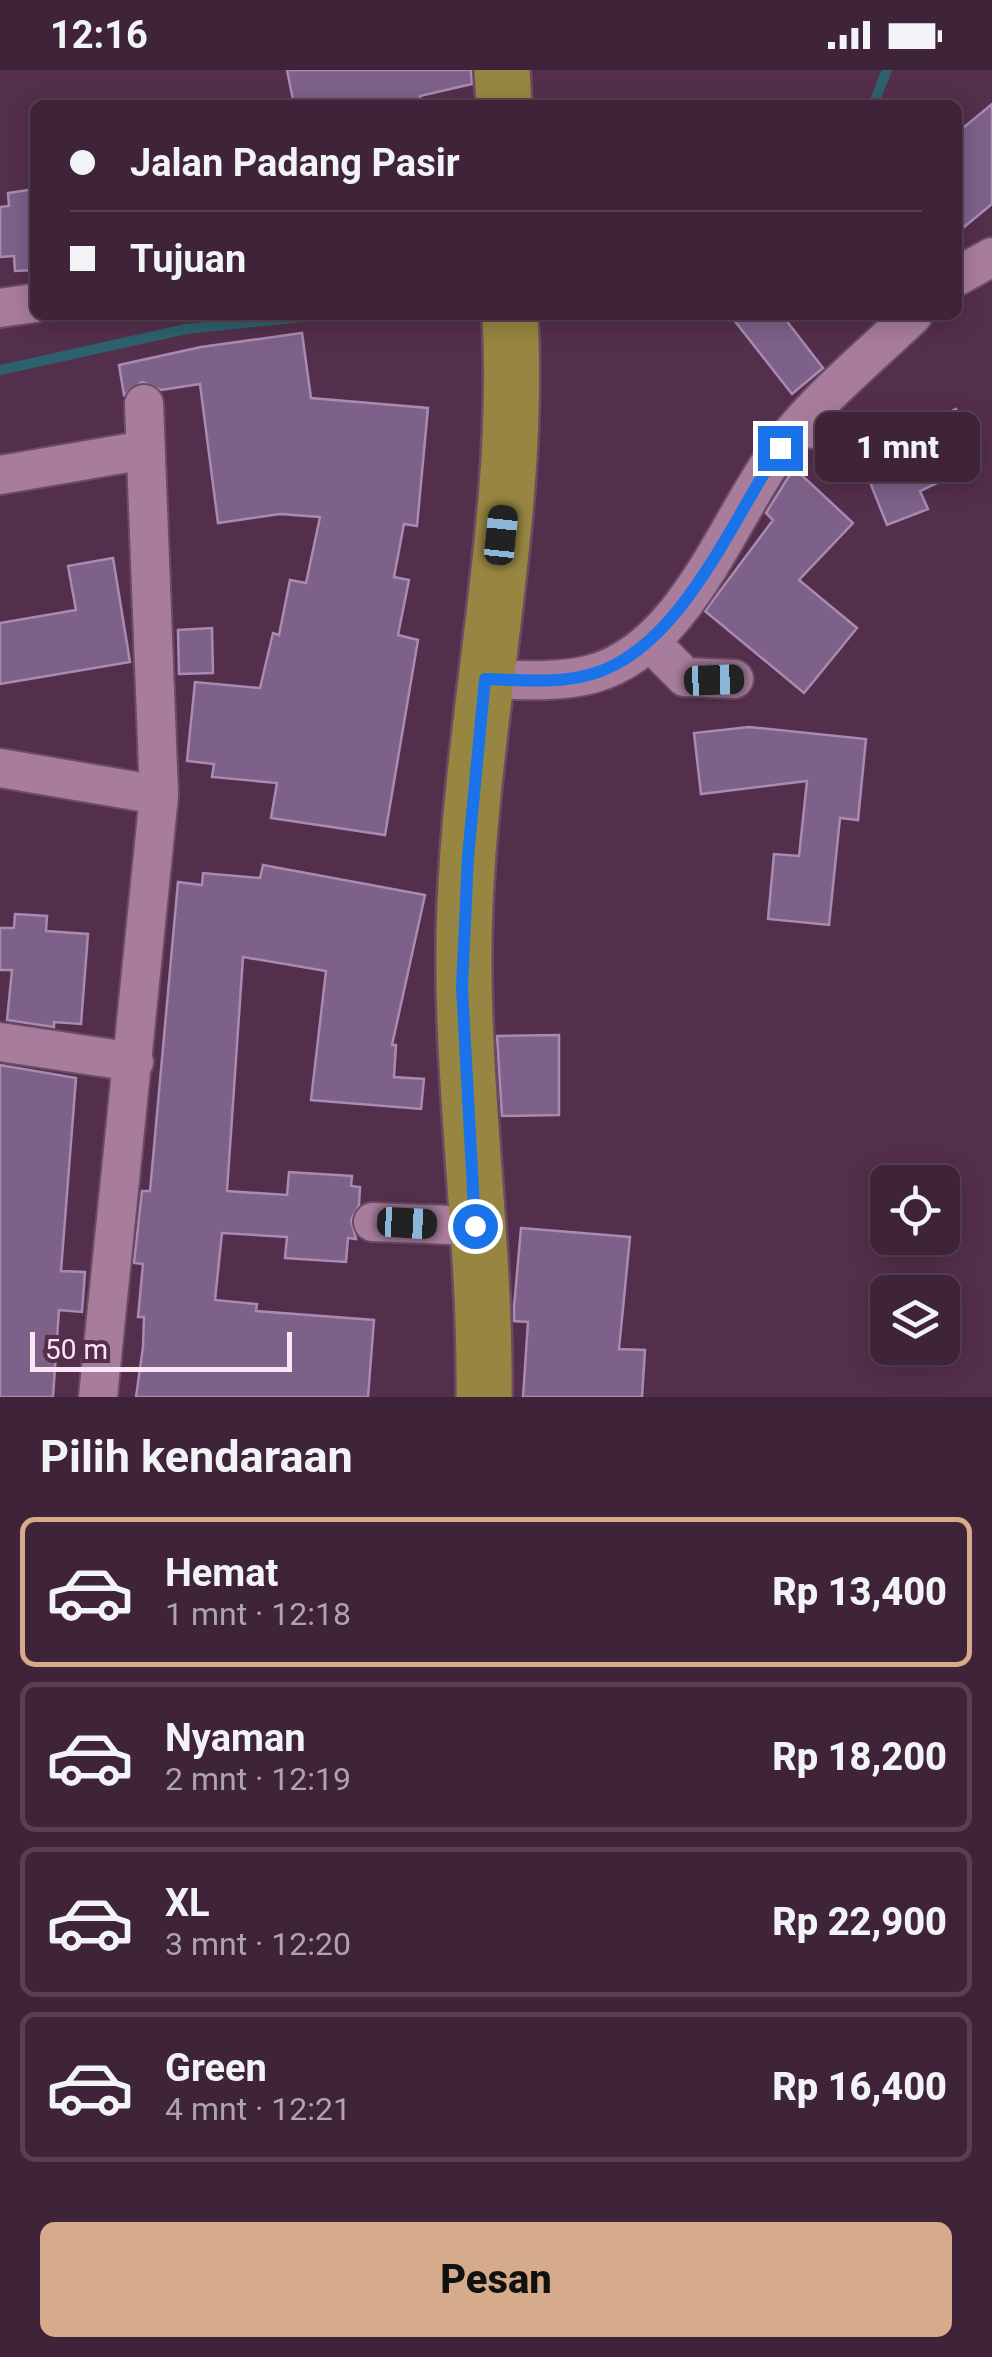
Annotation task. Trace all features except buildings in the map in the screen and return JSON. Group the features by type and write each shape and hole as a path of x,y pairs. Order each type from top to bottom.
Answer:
{"highway":[{"path":"502,70 504,100"},
{"path":"484,1397 462,988 468,857 505,498 511,324"}],"street":[{"path":"962,274 992,257"},
{"path":"0,308 30,304"},
{"path":"485,679 560,680 595,673 644,647 681,606 753,488 799,426 908,320"},
{"path":"98,1397 159,796 144,404"},
{"path":"799,426 884,444"},
{"path":"0,476 145,450"},
{"path":"644,647 685,678 734,679"},
{"path":"0,768 159,796"},
{"path":"0,1042 134,1062"},
{"path":"373,1222 475,1226"}],"waterway":[{"path":"875,100 887,70"},
{"path":"0,370 186,329 273,320"}],"route":[{"path":"475,1226 462,988 468,857 485,679 560,680 595,673 638,652 681,606 780,448"}]}
